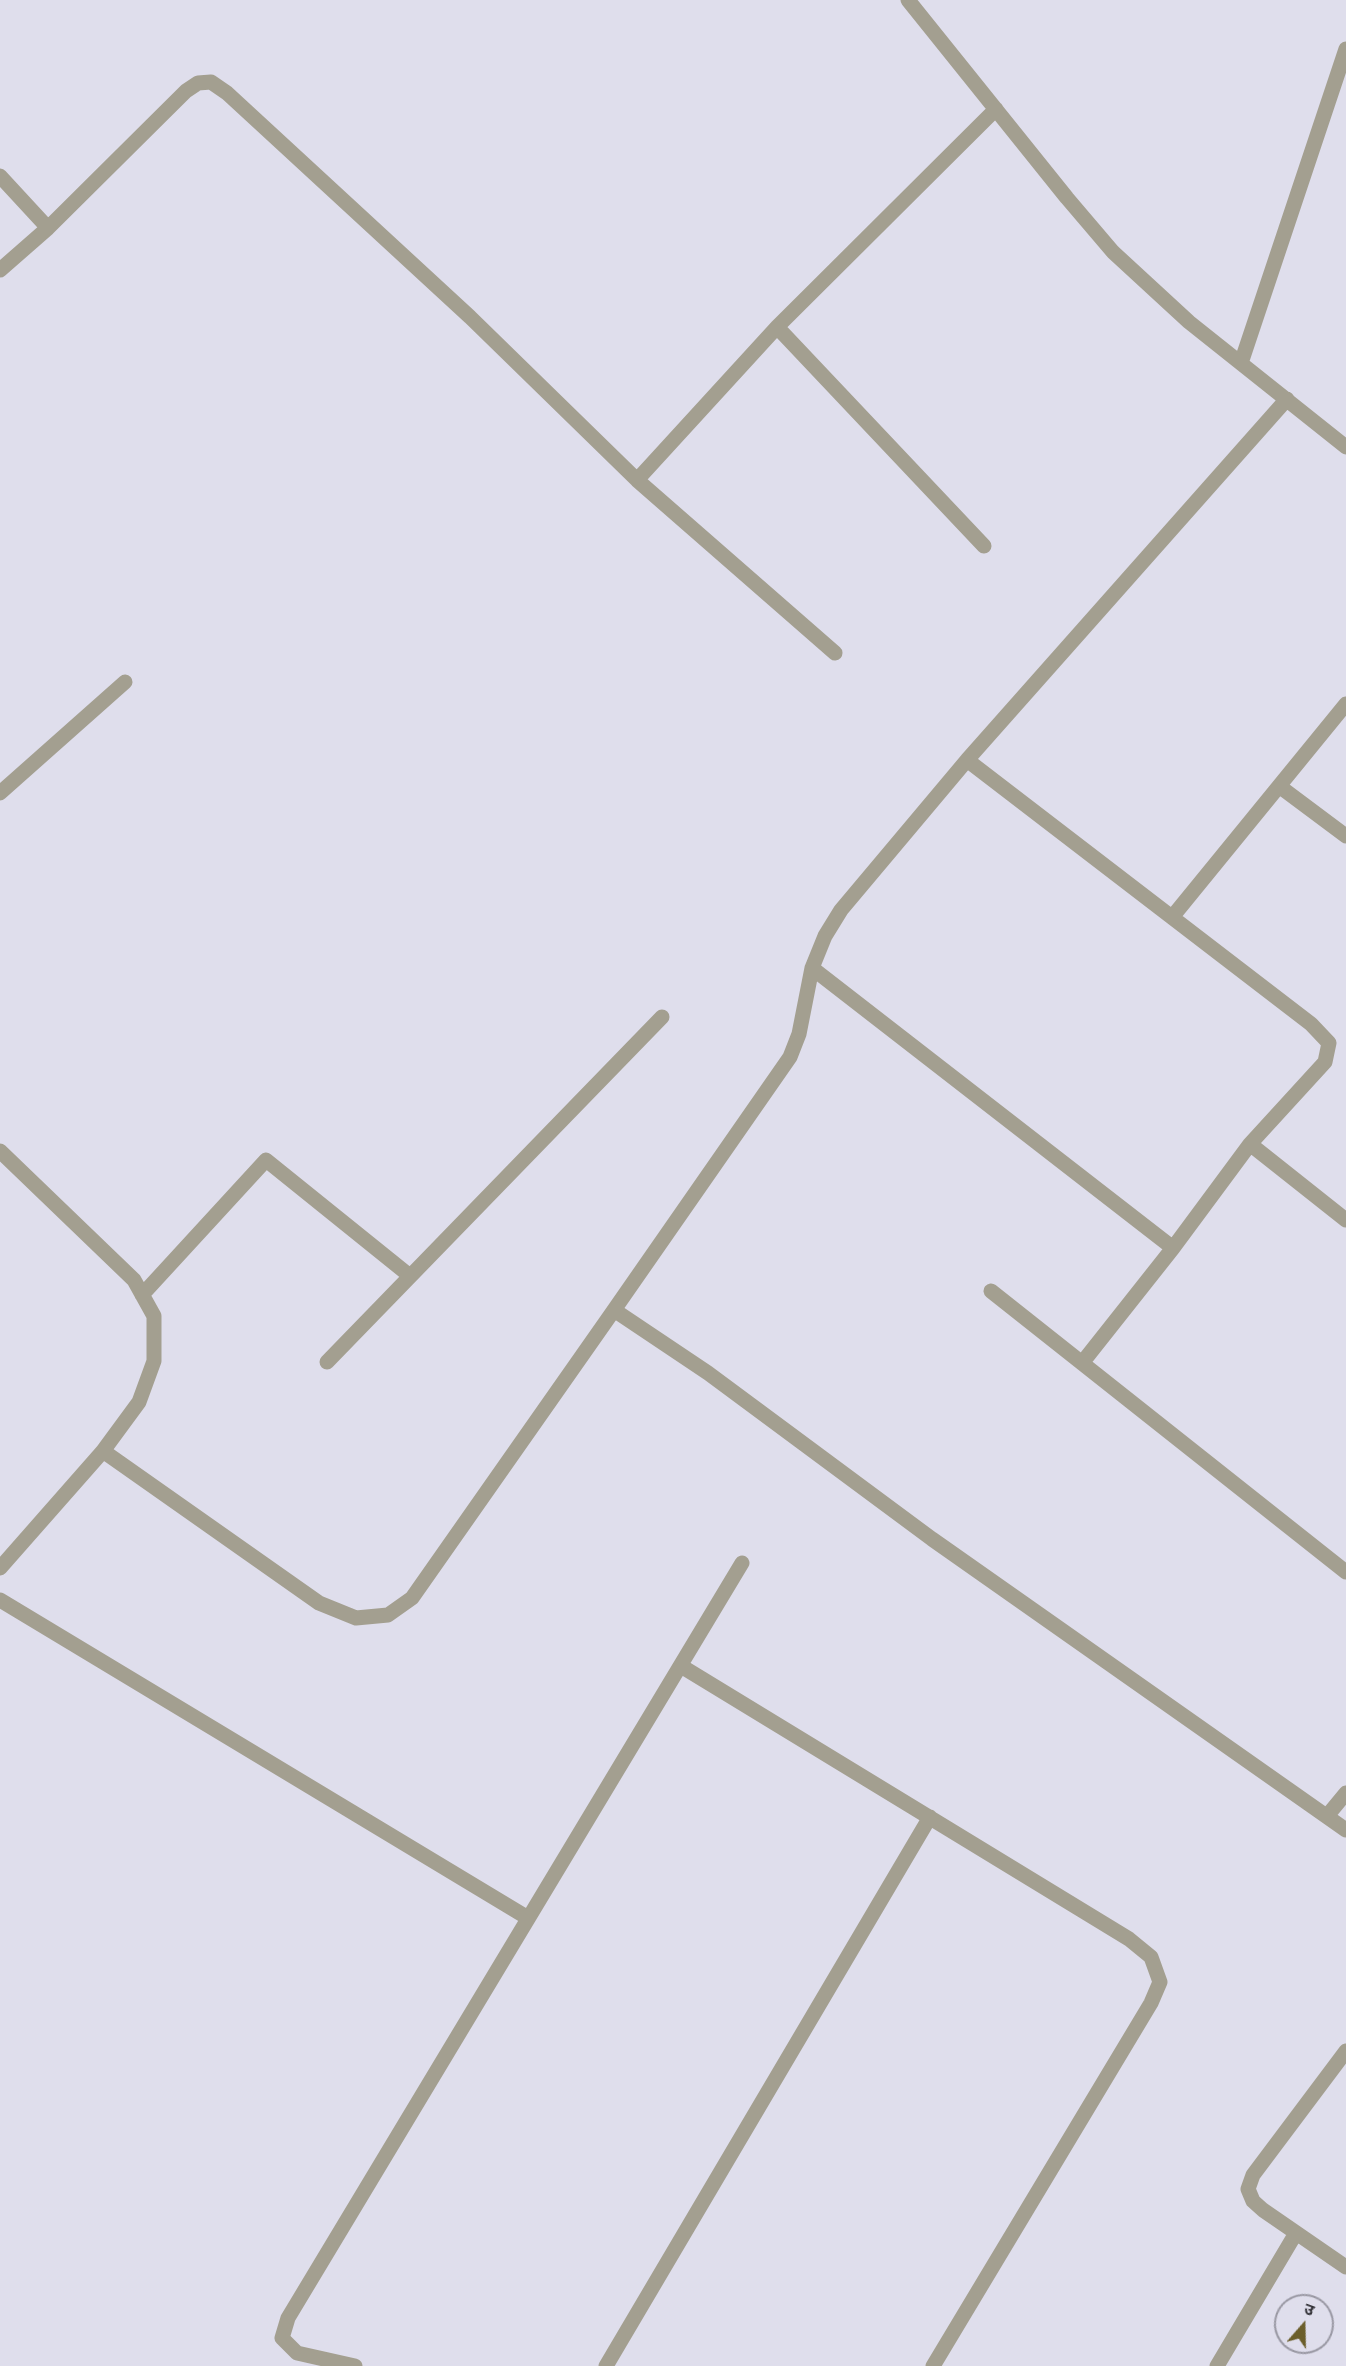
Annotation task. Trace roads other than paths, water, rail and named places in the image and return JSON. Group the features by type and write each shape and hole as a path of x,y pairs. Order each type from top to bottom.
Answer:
{"street":[{"path":"908,0 1113,252 1189,322 1346,447"},
{"path":"1240,363 1346,49"},
{"path":"0,270 48,228 186,91 198,83 211,82 227,93 470,317 637,480 835,653"},
{"path":"637,480 777,327 996,109"},
{"path":"0,176 48,228"},
{"path":"777,327 984,546"},
{"path":"103,1451 319,1603 356,1618 388,1616 412,1598 790,1057 799,1034 812,968 825,936 841,910 967,760 1287,399"},
{"path":"0,793 125,682"},
{"path":"1173,916 1346,704"},
{"path":"967,760 1173,916 1311,1024 1329,1043 1325,1062 1250,1144 1173,1248 1082,1363"},
{"path":"1279,786 1346,836"},
{"path":"812,968 1173,1248"},
{"path":"327,1362 662,1017"},
{"path":"1250,1144 1346,1220"},
{"path":"0,1151 134,1280 154,1316 154,1361 139,1402 103,1451 0,1568"},
{"path":"142,1295 266,1160 410,1276"},
{"path":"991,1291 1346,1572"},
{"path":"614,1310 708,1373 932,1539 1346,1830"},
{"path":"355,2366 297,2353 282,2338 288,2318 742,1563"},
{"path":"0,1600 528,1918"},
{"path":"681,1666 1130,1939 1151,1957 1160,1982 1151,2003 933,2366"},
{"path":"1328,1816 1346,1793"},
{"path":"606,2366 930,1817"},
{"path":"1346,2051 1253,2175 1248,2189 1253,2201 1263,2210 1346,2267"},
{"path":"1217,2366 1296,2233"}]}
